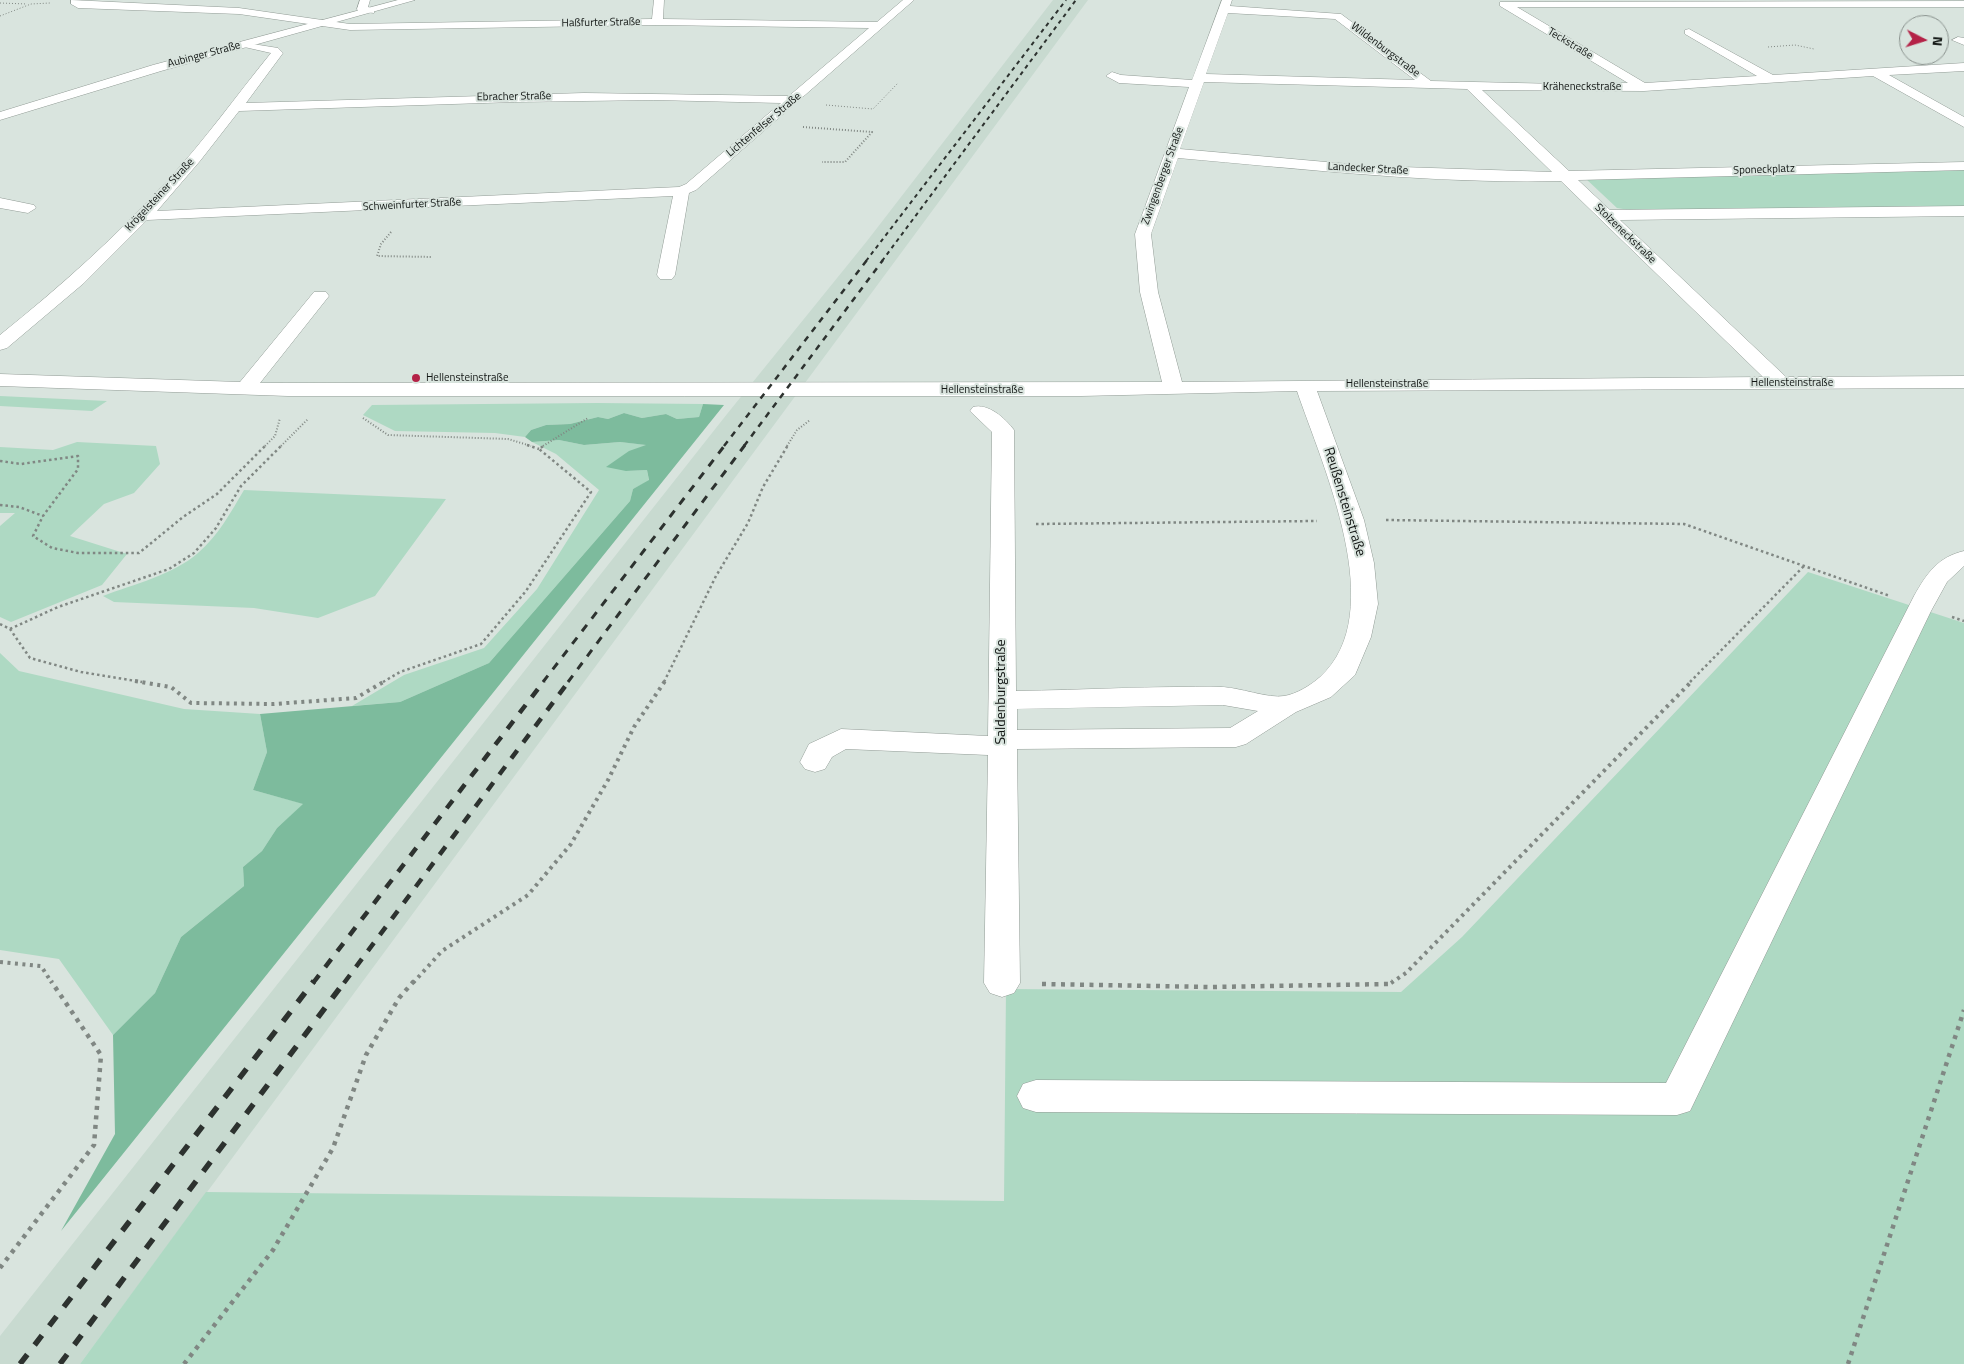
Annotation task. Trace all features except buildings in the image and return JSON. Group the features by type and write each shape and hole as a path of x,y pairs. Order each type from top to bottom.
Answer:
{"street":[{"path":"77,0 75,2 78,6 239,10 321,24"},
{"path":"239,10 261,0"},
{"name":"Aubinger Straße","path":"0,116 157,68 321,24 368,5 410,0"},
{"path":"657,22 659,0"},
{"name":"Lichtenfelser Straße","path":"682,191 691,187 909,0"},
{"path":"1500,2 1888,2 1964,4"},
{"name":"Teckstraße","path":"1500,2 1644,87"},
{"path":"1824,2 1850,17"},
{"name":"Zwingenberger Straße","path":"1174,387 1142,260 1142,234 1225,5"},
{"name":"Wildenburgstraße","path":"1225,5 1337,16 1345,20 1426,83"},
{"path":"755,22 756,10"},
{"name":"Haßfurter Straße","path":"321,24 358,27 657,22 880,25"},
{"path":"1689,32 1772,80"},
{"name":"Krögelsteiner Straße","path":"0,344 41,311 141,216 196,157 278,52 244,44"},
{"name":"Kräheneckstraße","path":"1112,76 1119,79 1198,81 1644,87 1964,67"},
{"path":"1876,73 1964,124"},
{"name":"Stolzeneckstraße","path":"1470,85 1781,382"},
{"name":"Ebracher Straße","path":"235,107 652,95 792,102"},
{"name":"Landecker Straße","path":"1172,154 1371,170 1525,177 1564,176"},
{"name":"Sponeckplatz","path":"1564,176 1964,166"},
{"path":"666,274 682,191"},
{"name":"Schweinfurter Straße","path":"141,216 682,191"},
{"path":"0,203 28,208"},
{"path":"1606,216 1964,211"},
{"path":"245,389 320,296"},
{"name":"Hellensteinstraße","path":"0,380 288,390 1081,390 1305,385 1964,382"},
{"name":"Reußensteinstraße","path":"816,762 819,751 841,739 1002,743 1236,738 1286,706 1320,691 1345,668 1358,637 1365,604 1362,563 1352,520 1305,385"},
{"name":"Saldenburgstraße","path":"980,411 1003,430 1002,983"},
{"path":"1036,1096 1677,1099 1921,606 1945,568 1956,559 1964,558"},
{"path":"1002,700 1223,696 1286,706"}],"path":[{"path":"0,3 30,4 56,2"},
{"path":"0,16 30,4"},
{"path":"792,102 873,108 898,83"},
{"path":"796,126 872,132 845,162 822,162"},
{"path":"392,232 381,244 377,256 432,257"},
{"path":"0,461 22,464 78,456 78,469 43,516 34,536 52,548 78,553 139,553 183,517 217,494 275,436 280,420 277,400 288,390"},
{"path":"539,449 586,421 604,401 609,390"},
{"path":"184,1364 278,1242 333,1148 366,1055 399,998 442,951 528,895 571,844 608,780 634,727 669,675 716,576 748,523 764,487 797,430 805,422 818,415"},
{"path":"0,624 10,629 30,658 81,672 170,687 190,702 274,704 356,698 400,672 481,644 526,591 591,492 539,449 508,439 388,435 359,416"},
{"path":"10,629 58,607 169,569 194,553 216,528 241,486 309,419"},
{"path":"0,505 19,507 43,516"},
{"path":"1002,524 1352,520 1684,524 1964,621"},
{"path":"1002,983 1210,986 1389,984 1413,966 1804,566"},
{"path":"0,962 42,966 101,1055 94,1145 0,1268"},
{"path":"1848,1364 1866,1305 1942,1088 1964,1010"}],"shaded area":[{"path":"1053,0 1088,0 80,1364 0,1364 0,1336 727,414 867,241"}],"green space":[{"path":"1964,170 1964,207 1635,211 1617,208 1585,178"},
{"path":"0,396 107,401 92,411 0,406"},
{"path":"703,404 699,417 677,419 666,414 642,418 624,413 608,419 598,417 570,424 546,425 531,430 525,437 495,433 395,431 363,415 372,405"},
{"path":"703,404 724,405 61,1231 115,1134 113,1035 155,993 181,937 244,886 243,867 262,851 277,828 303,804 253,790 267,752 260,714 400,702 489,663 630,501 633,489 649,480 647,470 626,471 606,467 629,451 646,445 620,442 584,445 559,440 532,442 525,437 531,430 546,425 570,424 598,417 608,419 624,413 642,418 666,414 677,419 699,417"},
{"path":"559,440 584,445 620,442 648,445 626,471 647,470 649,481 633,489 630,501 489,663 400,702 352,706 404,675 484,648 537,589 599,490 556,454 532,442"},
{"path":"77,442 156,446 160,464 134,493 104,504 70,536 127,554 102,585 11,622 0,617 0,526 15,513 0,513 0,447 53,450"},
{"path":"244,490 446,499 375,596 318,618 254,608 114,602 103,596 165,573 188,561 218,531"},
{"path":"1808,572 1964,623 1964,1364 80,1364 206,1192 1004,1201 1006,989 1401,992 1462,937"},
{"path":"0,653 19,671 184,709 260,714 267,752 253,790 304,804 277,828 262,851 243,867 244,886 181,937 155,993 113,1035 59,959 0,950"}],"railway":[{"path":"866,261 1066,0"},
{"path":"882,261 1076,0"},
{"path":"724,446 867,260"},
{"path":"744,446 883,260"},
{"path":"543,682 725,445"},
{"path":"568,682 745,445"},
{"path":"313,983 544,681"},
{"path":"344,983 569,681"},
{"path":"20,1364 314,981"},
{"path":"60,1364 345,981"}],"place":[{"name":"Hellensteinstraße","path":"416,378"}]}
